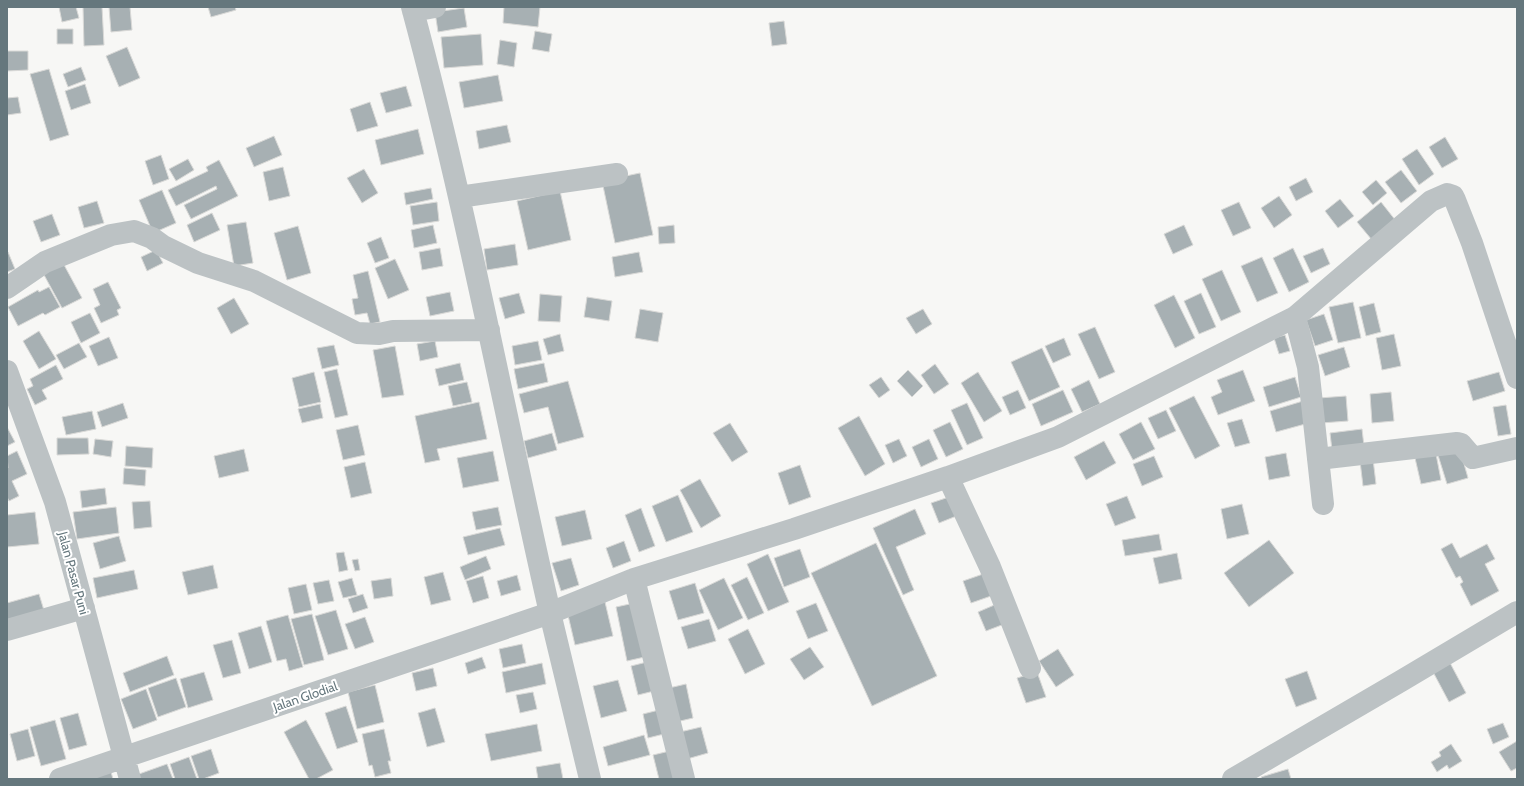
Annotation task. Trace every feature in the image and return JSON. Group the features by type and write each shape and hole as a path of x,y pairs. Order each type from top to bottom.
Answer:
{"street":[{"path":"435,7 413,9 438,104 489,330 550,613 590,779"},
{"path":"459,197 617,174"},
{"name":"Jalan Glodial","path":"60,779 550,613 634,579 794,529 948,478 1058,437 1295,317 1431,201 1447,194 1450,194 1455,200 1472,242 1513,362 1517,378"},
{"path":"7,288 45,262 111,235 134,231 152,238 164,246 198,263 254,281 357,333 373,334 393,331 489,330"},
{"path":"1295,317 1308,367 1323,504"},
{"name":"Jalan Pasar Puni","path":"7,371 55,502 130,779"},
{"path":"1318,460 1457,443 1460,444 1474,458 1517,448"},
{"path":"948,478 990,567 1030,668"},
{"path":"634,579 684,779"},
{"path":"7,630 84,608"},
{"path":"1233,779 1517,612"}],"building":[{"path":"59,7 76,7 79,18 62,22"},
{"path":"83,7 102,7 104,45 84,46"},
{"path":"109,7 130,7 132,30 111,32"},
{"path":"208,7 235,7 236,10 211,17"},
{"path":"504,7 540,7 538,27 503,23"},
{"path":"464,8 467,27 438,32 435,12"},
{"path":"784,21 787,44 772,46 769,23"},
{"path":"57,29 73,29 73,44 57,44"},
{"path":"535,31 552,34 549,52 532,49"},
{"path":"481,34 483,65 444,68 441,37"},
{"path":"500,40 517,43 514,67 497,64"},
{"path":"127,47 140,78 119,87 106,56"},
{"path":"7,51 28,51 28,70 7,71"},
{"path":"81,67 86,80 68,87 63,74"},
{"path":"49,69 69,135 50,141 30,74"},
{"path":"498,75 503,101 464,108 459,82"},
{"path":"85,84 91,103 71,110 65,91"},
{"path":"406,86 412,106 386,113 380,93"},
{"path":"18,97 21,113 7,115 7,98"},
{"path":"370,102 378,126 357,132 350,109"},
{"path":"507,125 511,142 479,149 476,131"},
{"path":"418,129 424,154 381,165 375,140"},
{"path":"274,136 282,155 254,167 246,148"},
{"path":"1445,137 1458,159 1442,168 1429,147"},
{"path":"1417,149 1434,174 1419,185 1402,159"},
{"path":"161,155 169,179 153,185 145,161"},
{"path":"188,159 194,170 176,181 169,169"},
{"path":"219,160 238,196 191,219 184,205 217,189 216,186 176,206 168,190 208,171 206,167"},
{"path":"283,167 290,196 269,201 263,172"},
{"path":"364,169 378,193 362,203 347,178"},
{"path":"1401,170 1417,191 1401,203 1385,182"},
{"path":"640,173 653,235 615,243 602,181"},
{"path":"1306,178 1313,192 1296,201 1289,187"},
{"path":"1376,180 1387,193 1373,205 1362,192"},
{"path":"431,188 433,199 406,205 404,193"},
{"path":"162,190 176,223 153,233 139,200"},
{"path":"560,191 571,240 528,250 517,201"},
{"path":"1279,196 1292,215 1274,228 1261,208"},
{"path":"1340,199 1354,216 1338,228 1325,211"},
{"path":"97,201 104,223 84,228 78,207"},
{"path":"437,202 439,221 413,225 410,206"},
{"path":"1239,202 1251,228 1233,236 1221,210"},
{"path":"1381,202 1396,221 1372,240 1357,222"},
{"path":"212,213 220,230 194,242 187,225"},
{"path":"52,214 60,235 41,242 33,221"},
{"path":"246,222 253,263 234,266 227,225"},
{"path":"433,225 437,243 414,248 411,230"},
{"path":"674,225 675,243 659,244 658,227"},
{"path":"1184,225 1193,245 1173,254 1164,234"},
{"path":"298,226 311,273 287,280 274,233"},
{"path":"381,237 389,258 375,263 367,243"},
{"path":"515,244 518,265 487,270 484,249"},
{"path":"440,248 443,266 422,270 419,252"},
{"path":"1293,248 1309,282 1289,292 1273,258"},
{"path":"1323,248 1330,264 1311,273 1303,256"},
{"path":"156,250 163,263 147,271 141,257"},
{"path":"8,252 15,269 7,272 7,253"},
{"path":"639,252 643,272 615,277 612,257"},
{"path":"1262,257 1278,293 1257,302 1241,266"},
{"path":"395,259 409,290 388,299 375,268"},
{"path":"63,263 82,298 62,308 43,273"},
{"path":"1222,270 1241,312 1221,321 1202,279"},
{"path":"368,271 380,322 370,324 367,313 355,315 352,299 358,298 353,275"},
{"path":"108,282 121,308 117,310 119,315 101,323 94,308 100,305 93,289"},
{"path":"49,287 60,307 45,315 43,313 18,326 8,307 38,290 39,292"},
{"path":"450,292 454,311 430,316 426,297"},
{"path":"519,293 525,313 505,319 499,298"},
{"path":"1201,293 1216,327 1199,334 1184,301"},
{"path":"540,294 562,296 560,322 538,321"},
{"path":"1174,295 1195,338 1175,348 1154,305"},
{"path":"587,297 612,301 609,321 584,317"},
{"path":"234,298 249,324 231,334 217,308"},
{"path":"1353,302 1361,338 1338,343 1329,307"},
{"path":"1374,303 1381,332 1366,336 1359,307"},
{"path":"640,309 663,313 658,342 635,338"},
{"path":"923,309 932,324 916,334 906,318"},
{"path":"90,313 100,333 81,343 71,322"},
{"path":"1324,314 1333,340 1315,346 1306,320"},
{"path":"1095,327 1115,372 1099,379 1078,334"},
{"path":"39,331 56,359 39,369 23,341"},
{"path":"560,334 564,351 548,355 543,339"},
{"path":"1394,334 1401,366 1382,370 1376,338"},
{"path":"1285,335 1290,351 1279,354 1274,338"},
{"path":"109,337 118,358 98,366 89,346"},
{"path":"1064,338 1071,355 1053,363 1045,346"},
{"path":"435,341 438,357 420,361 417,344"},
{"path":"538,341 542,360 515,365 512,346"},
{"path":"79,343 87,357 64,369 56,355"},
{"path":"334,345 339,365 322,369 317,348"},
{"path":"395,346 404,395 382,398 373,350"},
{"path":"1344,347 1350,367 1325,376 1318,355"},
{"path":"1042,348 1060,387 1029,401 1011,362"},
{"path":"460,363 464,380 439,386 435,369"},
{"path":"544,363 548,382 518,389 514,369"},
{"path":"935,364 949,384 934,394 921,375"},
{"path":"56,365 63,379 42,390 47,399 35,405 27,389 33,386 30,379"},
{"path":"337,369 348,415 335,418 324,372"},
{"path":"908,370 923,386 912,397 897,381"},
{"path":"1243,370 1255,401 1218,415 1211,397 1222,392 1217,380"},
{"path":"314,372 321,402 299,407 292,378"},
{"path":"978,372 1002,411 984,422 961,383"},
{"path":"1499,372 1505,391 1473,401 1467,381"},
{"path":"881,377 890,390 879,398 869,385"},
{"path":"1295,377 1301,397 1269,407 1263,387"},
{"path":"1089,380 1100,404 1082,412 1071,389"},
{"path":"568,381 584,437 558,444 548,407 524,413 519,394"},
{"path":"467,382 472,402 453,406 448,386"},
{"path":"1018,390 1026,408 1010,415 1002,397"},
{"path":"1063,390 1073,412 1041,426 1032,404"},
{"path":"1391,392 1394,421 1372,423 1370,394"},
{"path":"1194,396 1220,446 1195,459 1169,408"},
{"path":"1346,396 1348,421 1321,423 1319,398"},
{"path":"1303,401 1309,423 1276,432 1270,411"},
{"path":"479,402 487,439 437,449 440,460 425,463 415,416"},
{"path":"123,403 128,418 102,427 97,412"},
{"path":"967,403 983,438 967,445 951,410"},
{"path":"320,404 323,418 302,423 298,409"},
{"path":"1506,405 1511,434 1498,436 1493,407"},
{"path":"1166,410 1176,431 1158,439 1148,418"},
{"path":"92,411 96,429 66,435 62,417"},
{"path":"859,416 885,464 865,476 838,428"},
{"path":"1242,419 1250,443 1235,447 1227,423"},
{"path":"950,422 963,449 946,457 933,430"},
{"path":"1141,422 1155,449 1133,460 1119,434"},
{"path":"730,423 748,452 732,462 713,433"},
{"path":"358,425 365,455 343,460 336,430"},
{"path":"7,427 15,442 7,446"},
{"path":"1362,429 1364,446 1332,450 1330,433"},
{"path":"552,433 557,450 528,458 524,441"},
{"path":"57,438 88,438 89,454 57,455"},
{"path":"95,439 113,441 111,457 93,454"},
{"path":"899,439 907,456 893,463 885,445"},
{"path":"929,439 938,459 921,467 912,447"},
{"path":"1104,441 1116,463 1086,480 1074,457"},
{"path":"126,446 153,448 152,468 125,466"},
{"path":"1459,446 1468,478 1447,484 1437,452"},
{"path":"244,449 249,471 219,478 214,456"},
{"path":"17,451 27,474 12,481 19,496 9,501 7,497 7,456"},
{"path":"493,451 499,481 463,488 457,458"},
{"path":"1286,453 1290,476 1269,480 1265,457"},
{"path":"1436,454 1441,480 1421,484 1415,458"},
{"path":"1154,456 1163,477 1142,486 1133,464"},
{"path":"1373,459 1376,484 1363,486 1360,461"},
{"path":"365,462 372,493 351,498 344,467"},
{"path":"800,465 811,497 789,505 778,473"},
{"path":"124,468 146,470 145,486 123,484"},
{"path":"700,479 721,516 701,528 680,490"},
{"path":"105,488 107,504 82,508 80,491"},
{"path":"678,495 693,532 666,542 652,506"},
{"path":"952,496 959,515 939,523 931,503"},
{"path":"1127,496 1136,518 1115,526 1106,504"},
{"path":"150,501 152,527 134,529 132,502"},
{"path":"1242,504 1249,534 1227,539 1221,509"},
{"path":"116,507 119,533 77,539 73,512"},
{"path":"498,507 502,525 476,530 472,512"},
{"path":"641,508 655,546 639,552 625,515"},
{"path":"915,509 926,534 896,547 914,590 903,595 873,528"},
{"path":"585,510 592,539 562,546 555,517"},
{"path":"35,512 39,544 7,547 7,515"},
{"path":"500,528 505,545 468,555 463,537"},
{"path":"1159,534 1162,550 1125,556 1122,540"},
{"path":"119,536 126,561 100,569 93,543"},
{"path":"1269,540 1294,573 1249,607 1224,573"},
{"path":"624,541 631,561 613,568 606,548"},
{"path":"876,543 937,676 872,706 811,573"},
{"path":"1452,543 1460,558 1487,544 1495,559 1485,564 1499,591 1471,606 1460,584 1463,582 1460,576 1456,578 1441,549"},
{"path":"800,549 810,577 784,587 774,558"},
{"path":"344,552 348,570 339,572 336,553"},
{"path":"1177,553 1182,579 1159,584 1153,558"},
{"path":"768,554 789,602 768,611 747,564"},
{"path":"486,556 491,569 465,580 460,567"},
{"path":"571,558 579,585 561,591 552,563"},
{"path":"358,559 360,570 355,571 352,560"},
{"path":"213,565 218,588 188,595 182,572"},
{"path":"134,570 138,589 97,598 93,578"},
{"path":"443,572 451,600 431,605 424,577"},
{"path":"986,573 994,595 971,603 963,581"},
{"path":"517,575 521,590 501,596 497,581"},
{"path":"483,576 489,598 473,603 466,581"},
{"path":"747,577 764,613 748,620 731,585"},
{"path":"352,578 357,595 343,598 338,582"},
{"path":"391,578 393,596 374,599 371,581"},
{"path":"724,578 743,618 718,630 699,590"},
{"path":"329,580 334,601 318,604 313,583"},
{"path":"695,583 704,613 678,620 669,591"},
{"path":"306,584 312,610 294,614 288,588"},
{"path":"39,594 46,617 7,621 7,603"},
{"path":"363,594 368,608 353,613 348,599"},
{"path":"605,602 613,636 575,645 567,611"},
{"path":"639,602 649,656 627,661 616,607"},
{"path":"816,603 828,631 808,639 796,611"},
{"path":"999,603 1007,623 986,631 978,612"},
{"path":"336,610 348,649 328,655 315,616"},
{"path":"312,614 324,660 304,665 291,619"},
{"path":"288,615 303,667 289,671 286,659 277,661 266,621"},
{"path":"365,617 374,642 355,649 345,624"},
{"path":"709,619 716,641 688,649 681,627"},
{"path":"261,626 272,662 249,669 238,633"},
{"path":"748,629 765,664 745,674 728,639"},
{"path":"232,640 241,673 223,678 213,645"},
{"path":"522,644 526,663 503,668 499,649"},
{"path":"810,647 824,667 804,680 790,659"},
{"path":"1058,649 1074,675 1056,687 1039,661"},
{"path":"167,656 174,675 130,692 123,673"},
{"path":"482,657 486,668 468,674 465,663"},
{"path":"1449,661 1466,693 1449,702 1432,670"},
{"path":"647,662 654,691 638,695 631,666"},
{"path":"542,663 546,684 506,693 502,672"},
{"path":"433,668 437,686 416,691 412,673"},
{"path":"1307,671 1317,699 1296,707 1285,679"},
{"path":"204,672 213,700 188,708 180,679"},
{"path":"1037,672 1046,697 1026,703 1017,678"},
{"path":"176,678 186,707 158,717 148,688"},
{"path":"618,680 627,711 601,718 593,686"},
{"path":"686,684 693,718 676,722 669,688"},
{"path":"375,685 384,722 357,729 348,692"},
{"path":"146,689 157,720 133,729 121,699"},
{"path":"533,692 537,709 520,713 516,695"},
{"path":"346,706 358,742 337,749 325,713"},
{"path":"435,708 445,742 427,747 418,713"},
{"path":"663,709 668,733 648,738 643,714"},
{"path":"78,713 87,745 69,750 60,718"},
{"path":"55,720 66,759 41,766 30,727"},
{"path":"306,720 333,770 316,779 309,779 284,732"},
{"path":"1503,723 1509,737 1493,744 1487,729"},
{"path":"537,724 542,751 491,761 485,734"},
{"path":"701,727 708,753 687,759 680,732"},
{"path":"28,729 35,756 17,761 10,734"},
{"path":"384,729 391,761 388,761 391,773 375,777 372,765 369,766 362,734"},
{"path":"644,735 650,755 608,766 603,747"},
{"path":"1517,741 1517,768 1511,771 1499,752"},
{"path":"1451,744 1462,761 1449,769 1447,765 1437,772 1431,762 1441,756 1439,752"},
{"path":"211,749 219,773 199,779 191,756"},
{"path":"674,750 682,779 659,779 653,755"},
{"path":"189,757 197,779 175,779 170,764"},
{"path":"560,763 563,779 538,779 536,767"},
{"path":"167,764 173,779 140,779 139,774"},
{"path":"1288,769 1291,779 1262,779 1261,777"},
{"path":"111,772 113,779 85,779"}]}
